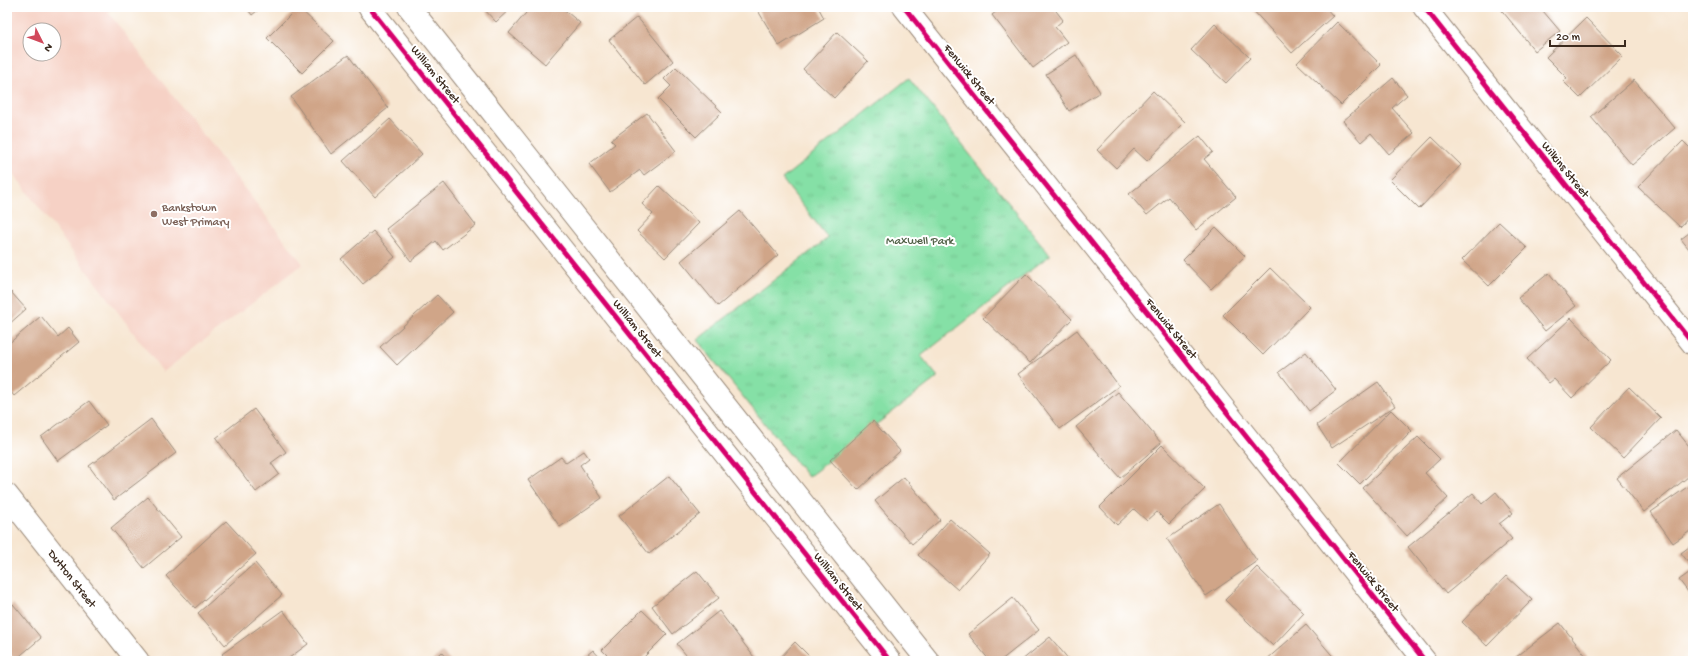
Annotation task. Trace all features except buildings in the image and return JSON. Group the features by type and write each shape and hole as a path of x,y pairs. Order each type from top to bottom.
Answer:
{"street":[{"name":"William Street","path":"369,7 890,661"},
{"name":"William Street","path":"409,7 928,661"},
{"name":"Fenwick Street","path":"904,7 1425,661"},
{"name":"Wilkins Street","path":"1424,7 1693,344"},
{"name":"Dutton Street","path":"7,495 138,661"}],"shaded area":[{"name":"Bankstown West Primary","path":"7,7 114,7 108,12 303,264 163,372 7,165"}],"green space":[{"name":"Maxwell Park","path":"909,78 1050,255 921,356 938,377 808,477 697,340 828,238 782,179"}],"cycle path":[{"path":"369,7 890,661"},
{"path":"904,7 1425,661"},
{"path":"1424,7 1693,344"}],"place":[{"name":"Bankstown West Primary","path":"154,214"}]}
